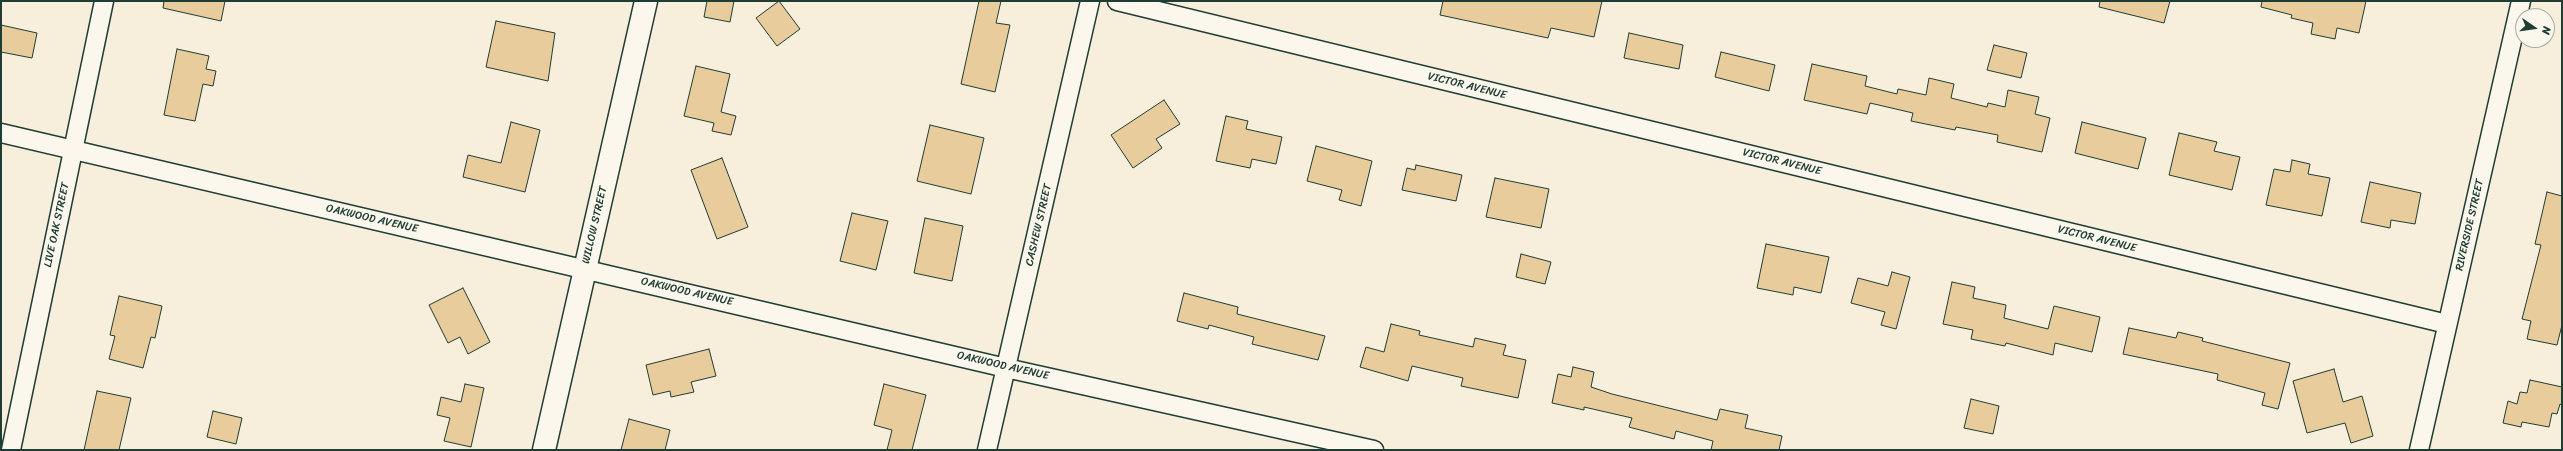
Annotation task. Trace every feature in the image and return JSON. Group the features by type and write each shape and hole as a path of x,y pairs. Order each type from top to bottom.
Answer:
{"street":[{"name":"LIVE OAK STREET","path":"11,450 104,1"},
{"name":"WILLOW STREET","path":"544,450 646,1"},
{"name":"CASHEW STREET","path":"987,450 1090,1"},
{"name":"VICTOR AVENUE","path":"1117,1 2447,324"},
{"name":"RIVERSIDE STREET","path":"2419,450 2521,1"},
{"name":"OAKWOOD AVENUE","path":"1,134 586,268 1006,368 1374,450"}],"building":[{"path":"164,1 225,1 221,21 163,8"},
{"path":"707,1 734,1 730,22 704,17"},
{"path":"779,1 800,29 777,46 756,18"},
{"path":"979,1 1001,1 996,23 1010,25 995,92 961,84"},
{"path":"1443,1 1602,1 1594,37 1551,28 1548,38 1440,15"},
{"path":"2100,1 2170,1 2164,23 2099,7"},
{"path":"2262,1 2366,1 2359,33 2337,28 2335,39 2311,34 2313,23 2291,18 2292,15 2261,7"},
{"path":"496,21 555,33 548,81 486,67"},
{"path":"1,25 37,33 32,58 1,52"},
{"path":"1629,33 1683,45 1679,69 1624,58"},
{"path":"1994,45 2027,53 2021,78 1987,70"},
{"path":"177,49 209,56 206,69 216,71 213,86 203,84 195,121 164,115"},
{"path":"1721,52 1775,65 1769,91 1715,77"},
{"path":"1812,64 1867,76 1865,86 1897,94 1898,89 1926,95 1929,78 1954,84 1951,98 1987,107 1988,103 2005,107 2008,90 2039,97 2035,114 2050,118 2042,152 1997,142 1998,135 1956,127 1955,130 1911,121 1913,113 1870,103 1867,114 1804,100"},
{"path":"696,66 730,74 721,112 736,116 731,135 712,131 714,123 684,116"},
{"path":"1164,100 1180,124 1156,139 1162,148 1133,168 1111,135"},
{"path":"1226,116 1248,121 1246,129 1282,137 1276,164 1252,159 1250,168 1216,161"},
{"path":"511,122 540,130 525,192 463,177 468,155 501,163"},
{"path":"2082,122 2146,138 2138,169 2075,153"},
{"path":"930,125 984,138 971,194 917,181"},
{"path":"2179,133 2217,142 2214,151 2240,157 2232,190 2169,175"},
{"path":"1316,146 1372,161 1361,206 1339,200 1342,190 1307,181"},
{"path":"722,158 748,227 717,239 691,170"},
{"path":"2292,160 2310,164 2308,174 2330,178 2322,216 2266,205 2274,169 2290,172"},
{"path":"1416,165 1462,175 1456,201 1402,190 1407,168 1415,170"},
{"path":"1495,178 1549,189 1541,228 1486,217"},
{"path":"2370,182 2421,193 2415,224 2391,220 2390,228 2361,222"},
{"path":"2547,192 2562,196 2562,325 2557,345 2527,339 2531,321 2522,319 2541,245 2535,244"},
{"path":"852,213 888,221 876,270 840,261"},
{"path":"925,218 963,226 952,281 914,273"},
{"path":"1766,244 1829,257 1821,293 1794,287 1793,295 1757,288"},
{"path":"1521,254 1551,262 1545,284 1516,277"},
{"path":"1892,272 1910,277 1896,329 1881,325 1885,312 1851,303 1858,278 1888,286"},
{"path":"1952,282 1975,287 1973,298 2006,305 2004,318 2048,329 2054,306 2100,317 2092,352 2055,343 2053,355 2006,343 2005,346 1971,339 1973,330 1943,324"},
{"path":"463,288 490,342 468,354 460,337 448,343 429,305"},
{"path":"1184,293 1238,307 1237,314 1325,336 1318,360 1252,344 1254,337 1209,325 1208,329 1177,321"},
{"path":"119,296 162,306 155,338 151,337 143,368 109,359 115,336 110,335"},
{"path":"1391,324 1420,331 1419,335 1473,347 1475,338 1506,345 1503,355 1526,360 1518,398 1461,386 1463,378 1412,366 1408,381 1360,367 1366,347 1384,352"},
{"path":"2129,328 2176,338 2178,332 2203,338 2202,341 2290,363 2278,409 2262,405 2265,393 2217,380 2218,374 2123,354"},
{"path":"709,349 716,376 691,382 694,392 671,397 670,391 653,395 646,365"},
{"path":"1573,367 1594,372 1591,387 1612,394 1717,420 1720,409 1748,415 1745,428 1782,436 1779,450 1711,450 1713,441 1676,431 1674,439 1629,427 1632,418 1584,407 1584,410 1552,403 1558,374 1571,377"},
{"path":"2334,369 2343,402 2362,396 2373,436 2351,443 2345,423 2307,433 2293,381"},
{"path":"2530,380 2562,387 2562,405 2560,404 2557,414 2552,413 2549,427 2522,422 2521,427 2503,423 2508,401 2517,404 2520,392 2527,393"},
{"path":"465,384 484,388 471,447 444,441 450,418 437,415 441,397 461,402"},
{"path":"884,384 926,395 912,450 887,450 892,430 874,425"},
{"path":"97,391 131,398 119,450 84,450"},
{"path":"1971,399 1999,406 1993,434 1964,428"},
{"path":"213,411 242,418 236,444 207,437"},
{"path":"629,419 670,430 665,450 621,450"}]}
